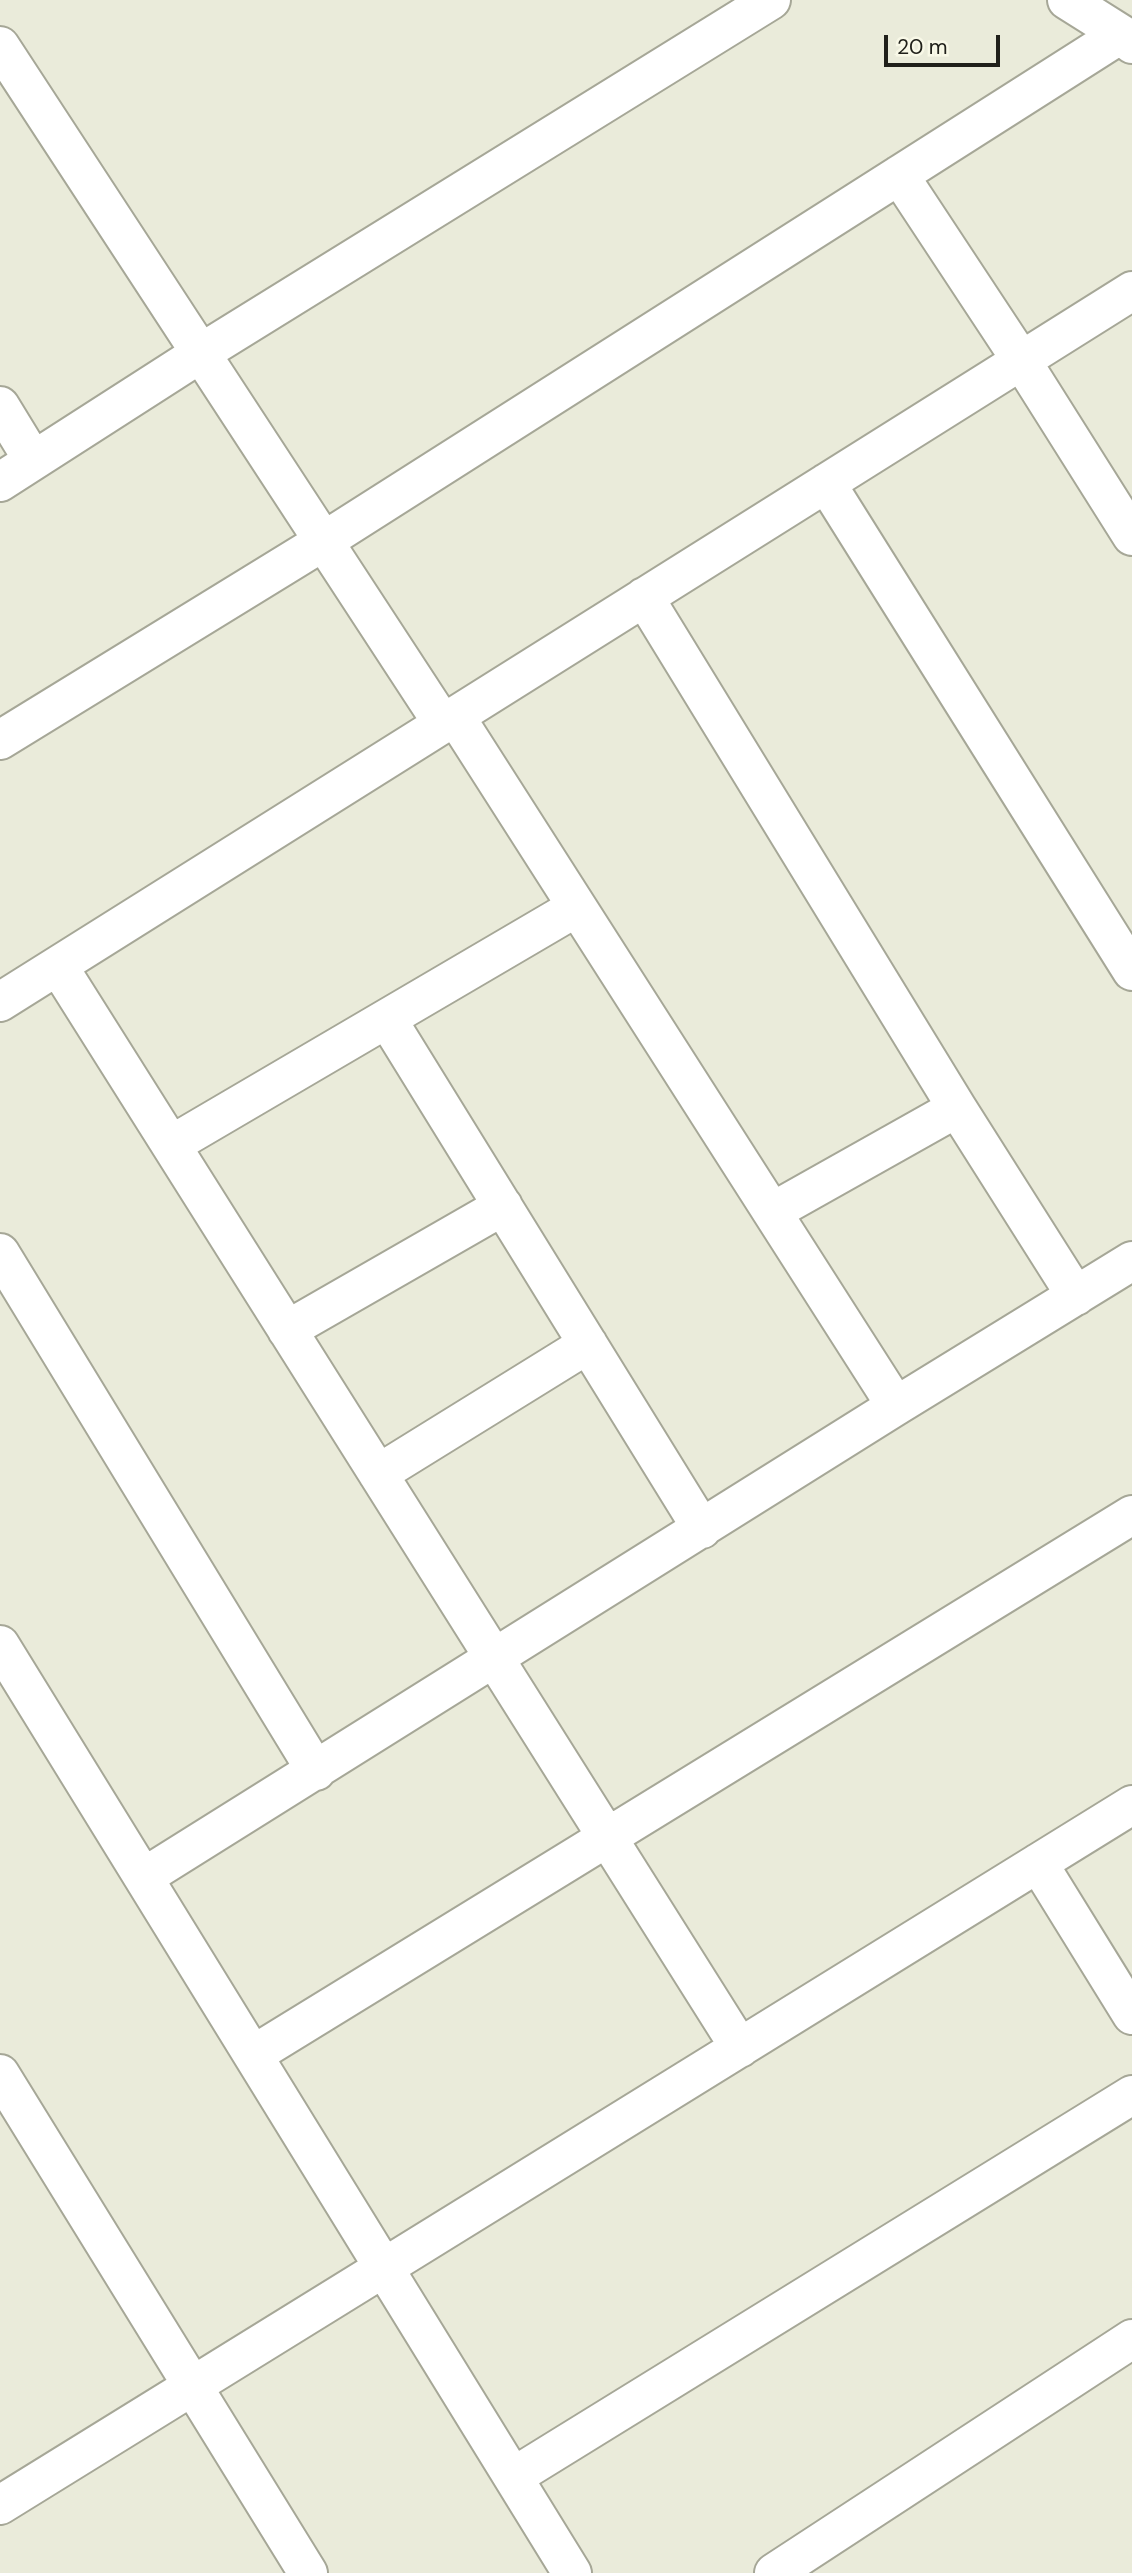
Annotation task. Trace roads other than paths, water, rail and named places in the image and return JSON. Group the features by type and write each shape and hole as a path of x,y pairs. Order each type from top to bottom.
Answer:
{"street":[{"path":"0,482 201,353 771,0"},
{"path":"0,740 324,541 899,175 1127,39 1067,0"},
{"path":"0,46 324,541 577,907 896,1406"},
{"path":"899,175 1021,360 1116,480 1132,536"},
{"path":"0,1002 1132,291"},
{"path":"0,405 33,460"},
{"path":"826,482 1132,971"},
{"path":"645,597 957,1108 1076,1296"},
{"path":"171,1145 577,907"},
{"path":"58,966 740,2048"},
{"path":"387,1019 702,1529"},
{"path":"772,1212 957,1108"},
{"path":"287,1330 503,1206"},
{"path":"0,1253 316,1771"},
{"path":"144,1877 1132,1261"},
{"path":"378,1474 588,1344"},
{"path":"253,2055 1132,1516"},
{"path":"0,1645 572,2573"},
{"path":"0,2505 1132,1805"},
{"path":"1038,1863 1132,2015"},
{"path":"0,2074 309,2573"},
{"path":"513,2477 1132,2095"},
{"path":"774,2573 1132,2339"}]}
